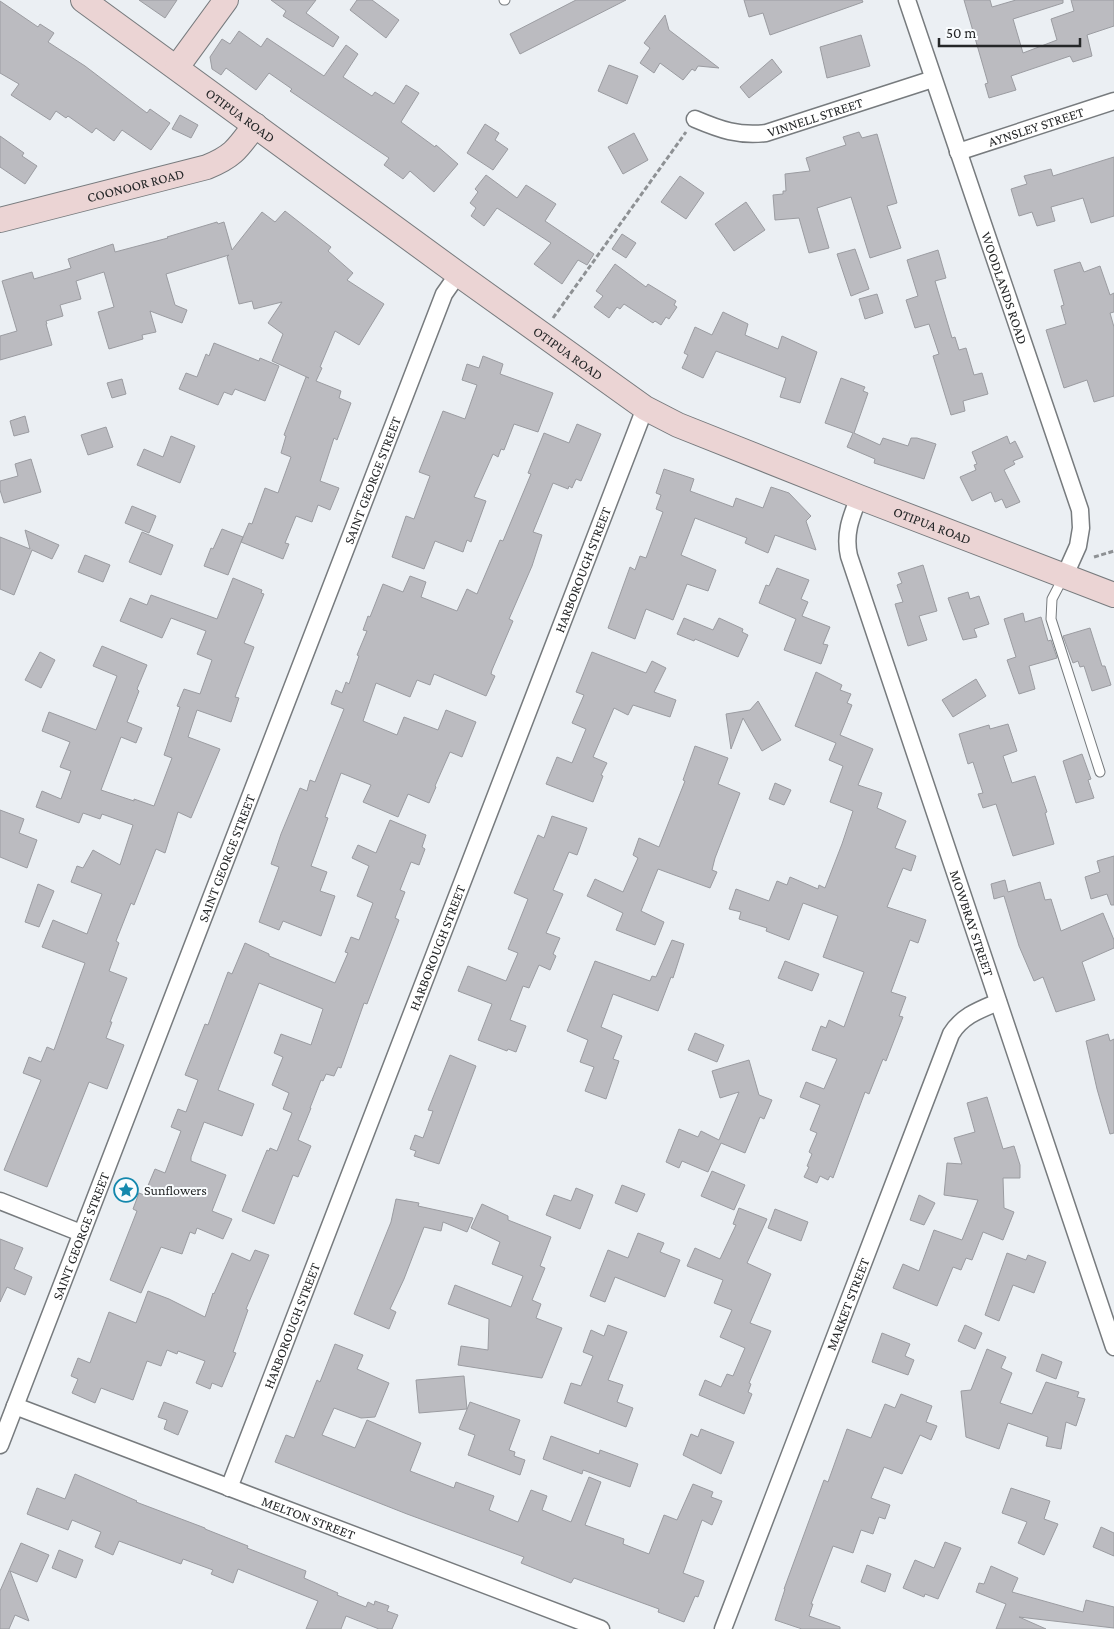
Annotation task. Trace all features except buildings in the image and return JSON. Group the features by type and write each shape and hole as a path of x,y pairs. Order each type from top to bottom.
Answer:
{"street":[{"name":"OTIPUA ROAD","path":"83,0 458,274 646,408 678,425 1114,595"},
{"path":"177,67 226,0"},
{"name":"WOODLANDS ROAD","path":"907,0 1080,510 1081,528 1078,546 1065,575"},
{"name":"VINNELL STREET","path":"695,119 736,134 753,135 766,133 933,79"},
{"name":"AYNSLEY STREET","path":"958,152 1114,100"},
{"name":"COONOOR ROAD","path":"0,220 207,167 232,154 255,125"},
{"name":"SAINT GEORGE STREET","path":"0,1445 444,294 458,274"},
{"name":"HARBOROUGH STREET","path":"229,1488 646,408"},
{"name":"MOWBRAY STREET","path":"859,497 850,520 847,540 850,556 1114,1347"},
{"name":"MARKET STREET","path":"723,1629 951,1034 955,1027 969,1015 998,1002"},
{"path":"0,1201 81,1232"},
{"name":"MELTON STREET","path":"15,1406 601,1629"}],"lane":[{"path":"1065,575 1052,600 1051,619 1100,772"}],"path":[{"path":"542,333 695,119"},
{"path":"1094,557 1114,551"}],"place":[{"name":"Sunflowers","path":"126,1190"}]}
